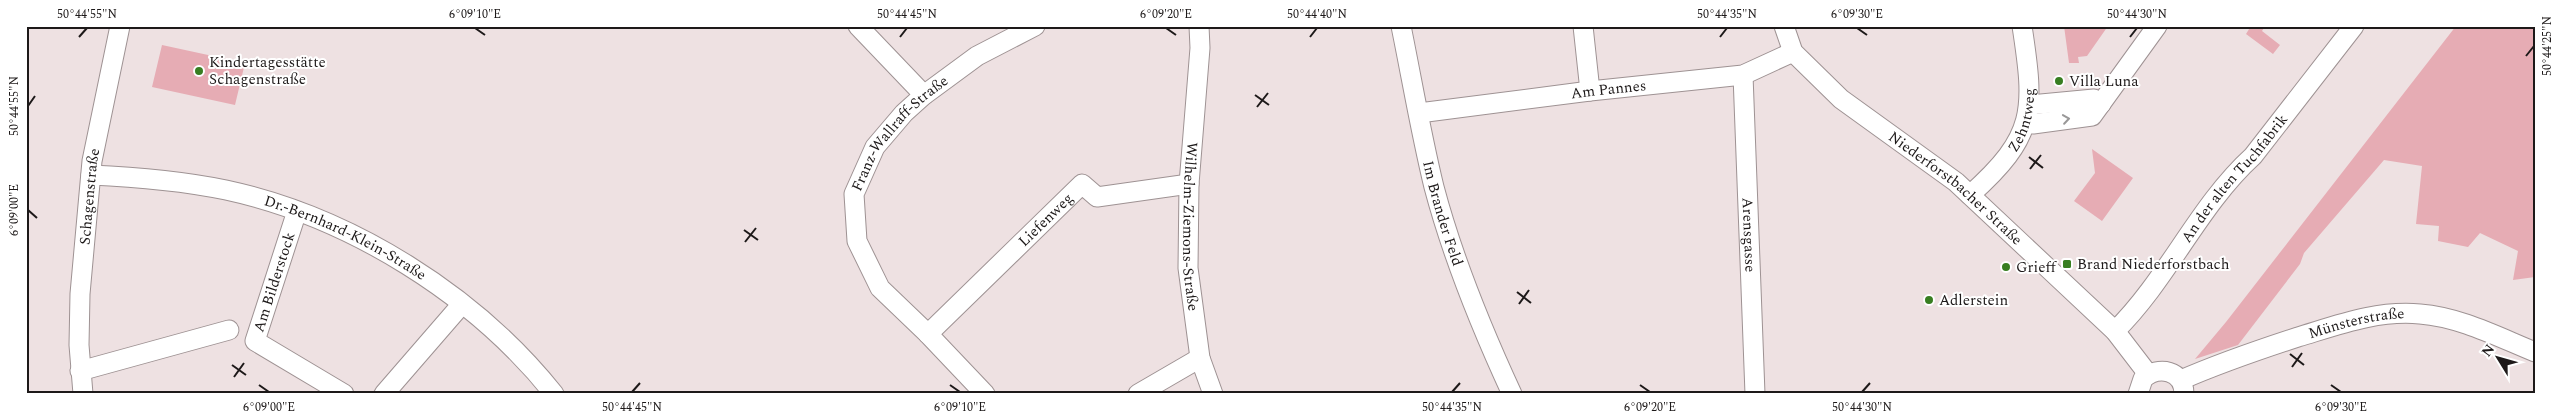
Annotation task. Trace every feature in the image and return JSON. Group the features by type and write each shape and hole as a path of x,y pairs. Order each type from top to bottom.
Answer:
{"street":[{"name":"Schagenstraße","path":"83,394 80,371 80,294 93,152 120,26"},
{"path":"858,26 924,95"},
{"name":"Franz-Wallraff-Straße","path":"985,394 928,334 880,288 857,241 854,194 875,148 904,113 924,95 978,56 1035,26"},
{"name":"Wilhelm-Ziemons-Straße","path":"1199,26 1200,48 1190,184 1188,268 1200,358 1213,394"},
{"name":"Im Brander Feld","path":"1401,26 1434,186 1453,251 1479,321 1512,394"},
{"path":"1583,26 1590,91"},
{"name":"Niederforstbacher Straße","path":"1784,26 1793,52 1841,99 1937,167 1970,195 2116,332 2148,374"},
{"name":"Zehntweg","path":"1970,195 2010,156 2027,114 2029,82 2022,26"},
{"path":"2027,114 2033,124 2092,116 2157,26"},
{"name":"An der alten Tuchfabrik","path":"2116,332 2166,268 2234,174 2253,156 2354,26"},
{"name":"Am Pannes","path":"1419,113 1590,91 1744,75 1793,52"},
{"name":"Arensgasse","path":"1744,75 1755,394"},
{"name":"Dr.-Bernhard-Klein-Straße","path":"91,175 172,181 226,190 297,211 337,227 387,252 462,304 534,370 554,394"},
{"name":"Liefenweg","path":"928,334 1082,184 1097,197 1190,184"},
{"name":"Am Bilderstock","path":"297,211 255,341 344,394"},
{"path":"384,394 462,304"},
{"name":"Münsterstraße","path":"2148,374 2157,370 2166,370 2182,387 2221,362 2342,323 2378,314 2421,314 2459,322 2535,352"},
{"path":"80,371 229,330"},
{"path":"1138,394 1200,358"},
{"path":"2138,394 2142,379 2148,374"}],"shaded area":[{"path":"2064,26 2108,26 2087,56 2078,57 2079,63 2069,63"},
{"path":"2251,26 2265,26 2262,31 2280,45 2273,54 2246,34"},
{"path":"2456,26 2535,26 2535,277 2513,280 2518,251 2480,233 2468,247 2438,241 2439,226 2416,224 2422,166 2384,160 2304,253 2300,264 2238,345 2195,359 2226,322"},
{"path":"162,45 245,63 235,105 152,87"},
{"path":"2092,149 2133,178 2102,221 2074,201 2095,173"}],"place":[{"name":"Kindertagesstätte Schagenstraße","path":"199,71"},
{"name":"Villa Luna","path":"2059,81"},
{"name":"Brand Niederforstbach","path":"2067,264"},
{"name":"Grieff","path":"2006,267"},
{"name":"Adlerstein","path":"1929,300"}]}
